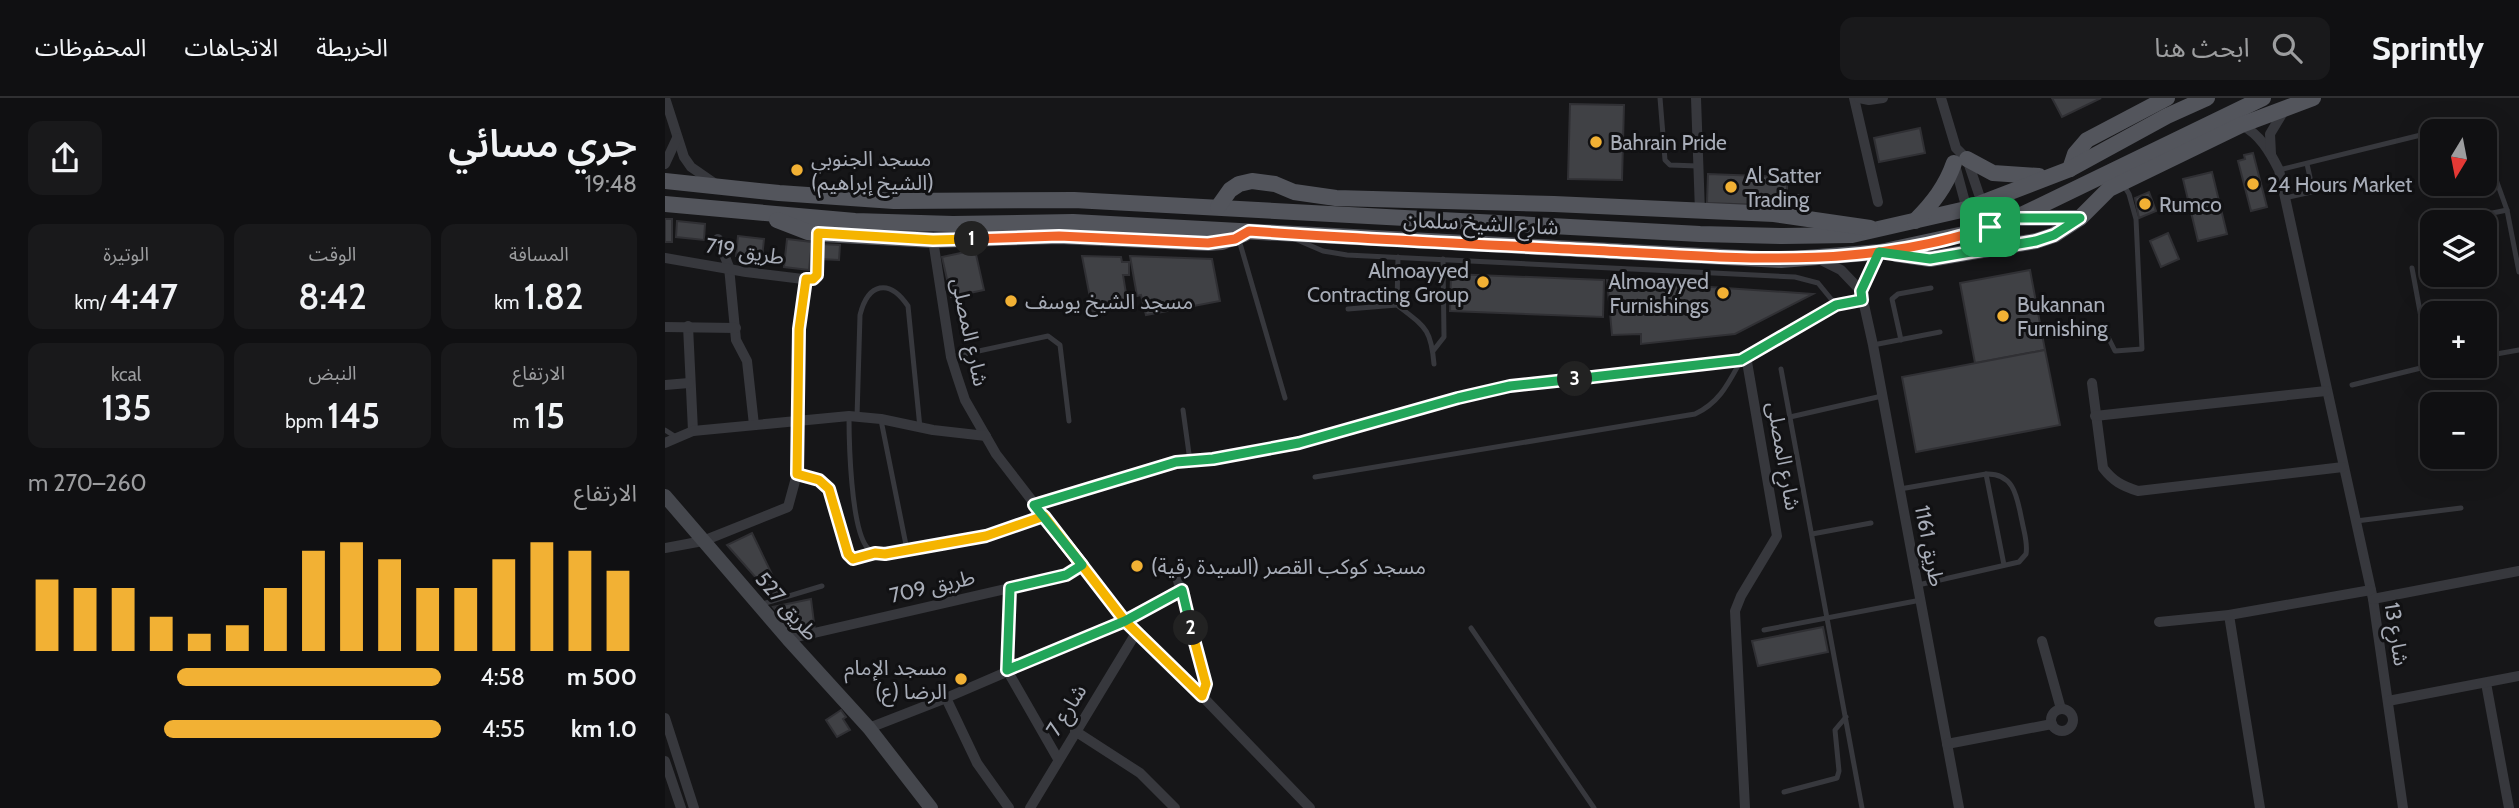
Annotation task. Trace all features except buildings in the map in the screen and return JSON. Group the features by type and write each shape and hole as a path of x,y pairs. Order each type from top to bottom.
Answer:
{"main road":[{"path":"2070,169 2075,154 2087,140 2167,98"},
{"name":"شارع الشيخ سلمان","path":"665,181 894,201 1074,200 1815,237 1852,235 1983,203 2070,169 2177,104 2207,98"},
{"name":"شارع الشيخ سلمان","path":"665,204 765,215 897,222 1073,222 1243,234 1287,234 1781,260 1817,258 1879,252 1990,227 2015,218 2263,98"},
{"path":"1879,252 1930,259 2036,241 2054,235 2080,218 2109,189 2241,125 2313,98"},
{"path":"1914,222 1931,205 1959,157 2007,176 2048,176"},
{"path":"1218,207 1230,190 1252,181 1275,184 1294,192 1336,198 1554,204 1798,216 1880,229"},
{"path":"765,215 795,228 818,233 933,240 1059,236 1208,243 1243,234"},
{"path":"2015,218 2080,218"}],"street":[{"path":"1696,98 1700,212"},
{"path":"1854,98 1878,202"},
{"path":"1860,98 1883,98"},
{"path":"1941,98 1959,157 1966,209 1973,232"},
{"path":"665,99 684,157 691,167 722,188"},
{"path":"2271,154 2270,134 2287,107"},
{"name":"شارع 13","path":"2241,125 2256,134 2279,170 2372,595 2403,808"},
{"path":"665,164 677,138"},
{"path":"1959,157 1983,203 1990,227"},
{"name":"طريق 719","path":"665,258 747,272 813,279 817,275 818,233"},
{"path":"717,239 729,267 738,345 747,361 754,425"},
{"name":"شارع المصلى","path":"933,240 951,357 965,400 986,436 1034,505 1125,621 1310,808"},
{"path":"1034,505 1176,462 1213,459 1299,443 1510,386 1744,358 1836,305 1862,295 1879,252"},
{"path":"1817,258 1841,270 1862,295"},
{"path":"665,548 703,541 788,507 797,474 799,329 806,279"},
{"name":"طريق 1161","path":"1862,295 1959,808"},
{"path":"688,326 693,431"},
{"path":"665,327 736,328"},
{"name":"شارع المصلى","path":"1744,358 1777,536 1735,611 1745,808"},
{"path":"665,385 689,383"},
{"path":"2092,383 2103,468 2112,480 2123,487 2138,491 2343,467"},
{"path":"2095,416 2326,391"},
{"path":"665,443 693,431 853,416 986,436"},
{"name":"طريق 527","path":"665,496 869,728 931,808"},
{"name":"طريق 709","path":"788,639 1066,575 1082,565"},
{"path":"2159,622 2372,595 2519,571"},
{"path":"1177,577 1206,684 1202,696"},
{"path":"2229,615 2260,808"},
{"path":"869,728 1125,621"},
{"name":"شارع 7","path":"1034,807 1058,759 1136,633"},
{"path":"2042,641 2061,709"},
{"path":"1007,670 1058,759"},
{"path":"2388,701 2519,676"},
{"path":"2486,683 2509,808"},
{"path":"946,698 977,764 1009,808"},
{"path":"2068,710 2072,715 2073,722 2063,731 2052,724 2051,717 2055,711 2068,710"},
{"path":"665,718 694,808"},
{"path":"1947,744 2052,724"},
{"path":"1075,731 1140,773 1175,808"},
{"path":"665,761 681,808"}],"lane":[{"path":"1660,98 1665,160 1670,164 1699,166"},
{"path":"2279,170 2420,135"},
{"path":"2307,164 2313,191"},
{"path":"2497,182 2507,210 2519,272"},
{"path":"2105,331 2115,351 2143,347 2136,219 2129,194 2122,183"},
{"path":"2285,198 2329,188"},
{"path":"2497,212 2507,210"},
{"path":"1243,234 1285,398"},
{"path":"1287,234 1298,242 1323,251 1347,255 1795,277 1818,283 1836,305"},
{"path":"1397,305 1398,257"},
{"path":"1433,351 1444,337 1443,259"},
{"path":"2412,268 2420,309"},
{"path":"875,553 864,542 854,501 849,458 860,315 869,292 878,288 889,288 899,293 908,306 920,428"},
{"path":"1901,340 1891,304 1893,296 1931,288"},
{"path":"1348,309 1397,305 1428,331 1432,340 1434,364"},
{"path":"1873,345 1940,332"},
{"path":"951,357 1048,336 1060,345 1069,421"},
{"path":"2497,354 2519,350"},
{"path":"1315,477 1695,414 1708,408 1717,399 1744,358"},
{"path":"2352,385 2420,368"},
{"path":"1781,369 1862,808"},
{"path":"1790,417 1882,396"},
{"path":"1183,410 1190,461"},
{"path":"881,419 907,551"},
{"path":"665,430 676,437"},
{"path":"797,474 819,480 829,489 849,557 853,559 875,553 907,551 986,536 1044,516"},
{"path":"1900,489 1986,474 2005,478 2016,494 2027,550 2019,562 1918,585"},
{"path":"1986,474 2004,565"},
{"path":"2355,522 2461,508"},
{"path":"1812,534 1871,523"},
{"path":"759,605 822,586"},
{"path":"1007,670 1010,588"},
{"path":"1125,621 1182,590"},
{"path":"1764,630 1921,600"},
{"path":"1471,628 1594,808"},
{"path":"1784,792 1837,778 1839,771 1835,730 1846,717"}],"place":[{"name":"Bahrain Pride","path":"1596,142"},
{"name":"مسجد الجنوبي (الشيخ إبراهيم)","path":"797,170"},
{"name":"24 Hours Market","path":"2253,184"},
{"name":"Al Satter Trading","path":"1731,187"},
{"name":"Rumco","path":"2145,204"},
{"name":"Almoayyed Contracting Group","path":"1483,282"},
{"name":"Almoayyed Furnishings","path":"1723,293"},
{"name":"مسجد الشيخ يوسف","path":"1011,301"},
{"name":"Bukannan Furnishing","path":"2003,316"},
{"name":"مسجد كوكب القصر (السيدة رقية)","path":"1137,566"},
{"name":"مسجد الإمام الرضا (ع)","path":"961,679"}],"route":[{"path":"1990,227 1963,236 1879,252 1781,260 1249,231 1235,239 1208,243 1059,236 933,240 818,233 817,275 816,278 806,279 799,329 797,474 819,480 829,489 849,557 853,559 875,553 885,554 986,536 1012,528 1044,516 1082,565 1125,621 1202,696 1206,684 1182,590 1125,621 1007,670 1010,588 1066,575 1082,565 1034,505 1176,462 1213,459 1299,443 1510,386 1741,360 1836,305 1862,300 1861,291 1879,252 1930,259 2036,241 2054,235 2080,218 2015,218 1990,227"}]}
